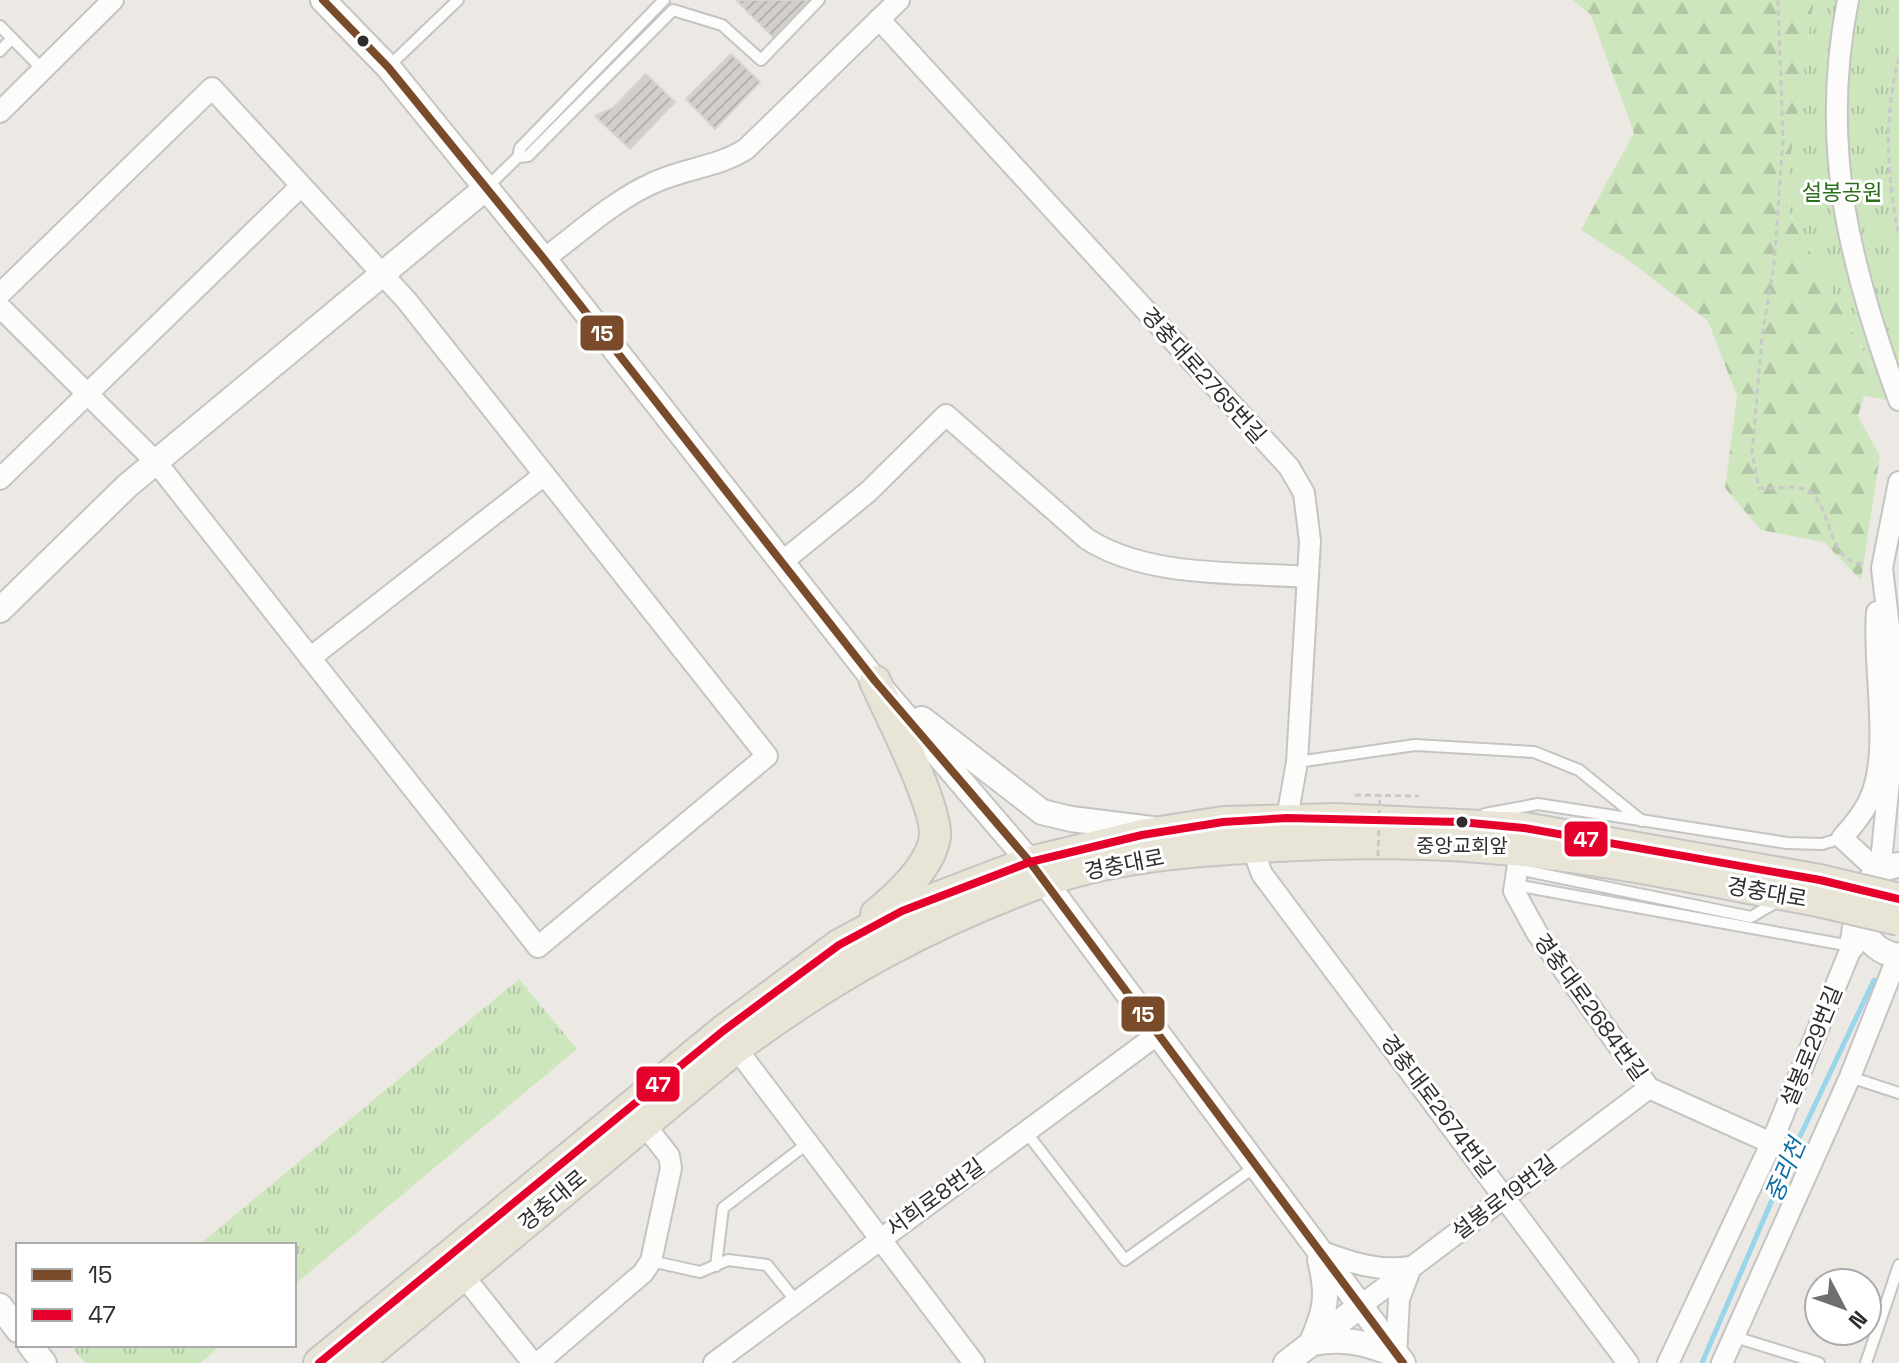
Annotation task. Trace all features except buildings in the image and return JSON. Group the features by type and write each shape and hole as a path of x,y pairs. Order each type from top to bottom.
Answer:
{"main road":[{"path":"839,945 896,898 923,863 935,837 930,811 875,681"},
{"name":"경충대로","path":"319,1363 723,1031 839,945 902,911 1166,831 1223,822 1287,818 1445,822 1524,828 1807,892 1899,920"},
{"name":"경충대로","path":"357,1363 736,1048 799,1002 892,946 1037,871 1252,847 1434,845 1517,868 1899,899"}],"street":[{"path":"0,112 113,0"},
{"path":"323,0 388,67 544,259 875,681 1037,871 1258,1164 1317,1250 1400,1359"},
{"path":"544,259 622,200 655,182 725,163 746,149 899,0"},
{"path":"1848,0 1834,121 1839,185 1849,235 1899,400"},
{"name":"경충대로2765번길","path":"879,19 1289,467 1304,493 1309,516 1308,577 1297,762 1287,818"},
{"path":"0,294 212,88 407,301 767,756 538,947 156,462 0,307"},
{"path":"0,479 301,186"},
{"path":"0,610 156,462 486,188"},
{"path":"782,562 868,492 946,415 1087,539 1110,555 1140,564 1308,577"},
{"path":"310,658 544,475"},
{"path":"1886,869 1842,838 1870,800 1875,778 1879,693 1874,645 1882,566 1899,482"},
{"path":"1882,566 1894,669 1895,720 1886,869"},
{"path":"875,681 1042,812 1166,831"},
{"name":"경충대로2674번길","path":"1252,847 1262,874 1628,1363"},
{"name":"경충대로2684번길","path":"1517,868 1514,891 1537,933 1649,1088 1792,1153"},
{"path":"1852,946 1858,911 1868,882 1886,869"},
{"path":"1722,1363 1735,1337 1792,1153 1850,1077 1894,987 1898,956 1879,950 1868,939 1858,911"},
{"name":"설봉로29번길","path":"1668,1363 1792,1153 1852,946"},
{"name":"서희로8번길","path":"714,1363 1158,1034"},
{"path":"736,1048 974,1363"},
{"name":"설봉로19번길","path":"1359,1307 1649,1088"},
{"path":"462,1274 535,1363 643,1273 651,1261 671,1168 669,1156 644,1124"},
{"path":"1317,1250 1359,1266 1387,1270 1411,1267 1399,1299 1400,1359"},
{"path":"1311,1344 1326,1312 1326,1282 1317,1250"},
{"path":"0,1306 16,1327"},
{"path":"1286,1363 1359,1307"},
{"path":"1311,1344 1334,1339 1366,1343 1400,1359"},
{"path":"32,1347 44,1363"}],"lane":[{"path":"388,67 458,0"},
{"path":"486,188 518,157 520,148 664,0"},
{"path":"518,157 528,156 673,10 722,25 761,60 819,0"},
{"path":"0,26 43,70"},
{"path":"0,51 12,38"},
{"path":"1297,762 1415,745 1534,752 1579,770 1643,822"},
{"path":"1445,822 1538,804 1787,843 1822,844 1842,838"},
{"path":"1517,868 1852,946"},
{"path":"1850,1077 1899,1093"},
{"path":"1025,1130 1125,1260 1258,1164"},
{"path":"716,1266 723,1208 808,1143"},
{"path":"651,1261 700,1272 733,1260 767,1265 796,1301"},
{"path":"1866,1363 1899,1265"},
{"path":"1735,1337 1819,1363"}],"path":[{"path":"1778,0 1783,138 1774,265 1762,336 1752,452 1759,488 1803,489 1817,497 1841,553 1856,564 1882,566"},
{"path":"1899,58 1889,94 1888,139 1899,237"},
{"path":"1378,856 1380,794"},
{"path":"1346,795 1419,796"}],"green space":[{"path":"1573,0 1814,0 1784,203 1872,368 1858,416 1880,456 1861,580 1824,542 1761,530 1725,488 1737,396 1708,321 1625,258 1581,230 1634,133 1591,15"},
{"name":"설봉공원","path":"1814,0 1899,0 1899,402 1864,396 1872,367 1784,203"},
{"path":"519,979 577,1049 296,1283 296,1243 201,1243"},
{"path":"77,1347 219,1347 200,1363 85,1363 74,1350"}],"waterway":[{"name":"중리천","path":"1794,1149 1874,980"},
{"name":"중리천","path":"1702,1363 1790,1158"}],"transit line":[{"name":"15","path":"323,0 388,67 544,259 875,681 1030,862 1403,1363"},
{"name":"47","path":"319,1363 723,1031 839,945 902,911 1030,862 1142,835 1223,822 1287,818 1460,822 1524,828 1820,880 1899,899"}],"place":[{"name":"중앙교회앞","path":"1462,822"}]}
